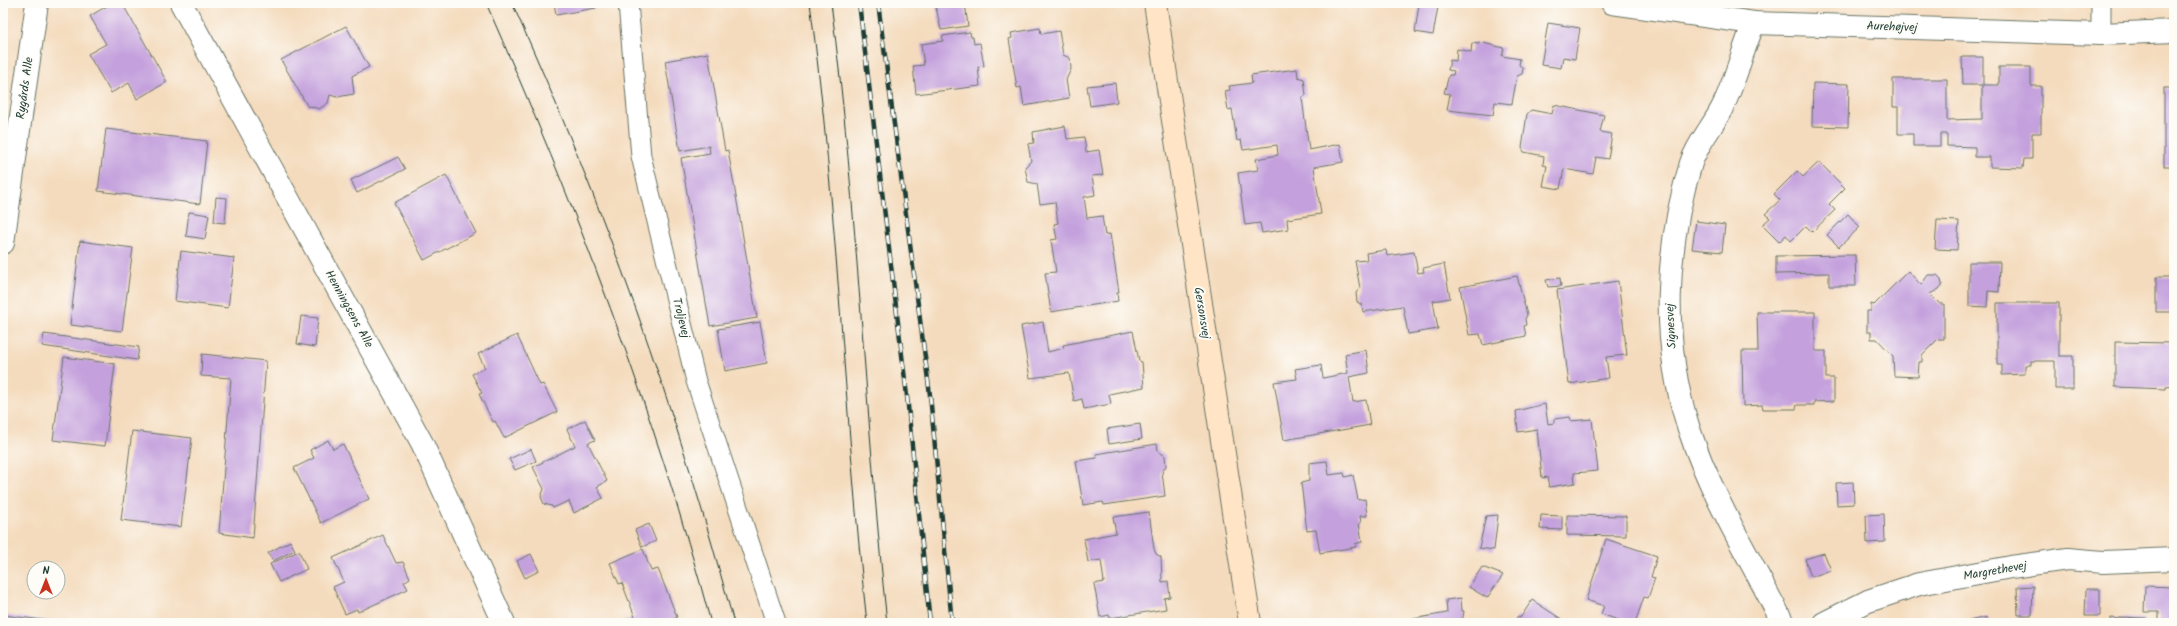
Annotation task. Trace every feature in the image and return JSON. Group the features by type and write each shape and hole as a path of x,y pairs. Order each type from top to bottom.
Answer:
{"street":[{"name":"Rygårds Alle","path":"3,244 37,3"},
{"name":"Henningsens Alle","path":"180,3 422,443 504,623"},
{"name":"Gersonsvej","path":"1155,3 1250,623"},
{"name":"Aurehøjvej","path":"1612,3 1754,23 2101,34 2174,31"},
{"name":"Signesvej","path":"1754,23 1724,103 1692,161 1676,228 1671,263 1669,314 1674,364 1689,429 1715,490 1783,623"},
{"name":"Margrethevej","path":"1824,623 1868,601 1912,587 1980,573 2068,560 2102,562 2174,559"}],"lane":[{"name":"Troljevej","path":"628,3 641,156 696,381 776,623"},
{"path":"2101,3 2101,34"}],"building":[{"path":"112,3 122,3 167,82 137,99 129,83 111,93 88,54 106,44 90,16"},
{"path":"554,3 595,3 596,8 556,15"},
{"path":"935,3 965,3 968,26 941,30"},
{"path":"1419,4 1438,7 1433,35 1415,32"},
{"path":"1548,23 1580,28 1575,59 1563,57 1561,68 1541,65"},
{"path":"346,26 369,67 352,76 354,94 337,97 330,95 328,103 319,109 310,106 308,107 281,60"},
{"path":"1040,28 1041,34 1059,31 1063,55 1070,58 1071,69 1066,80 1069,98 1024,106 1021,87 1017,88 1009,39 1012,38 1011,33"},
{"path":"970,32 971,37 973,37 974,44 980,43 984,66 978,67 980,86 916,94 913,66 924,65 921,44 943,41 942,36"},
{"path":"1479,42 1504,48 1502,56 1520,59 1519,65 1523,68 1522,74 1517,76 1512,104 1495,102 1493,115 1447,110 1450,94 1444,93 1449,75 1453,75 1454,71 1448,70 1450,60 1456,61 1457,49 1471,52 1472,43 1479,44"},
{"path":"708,53 725,151 728,150 757,318 710,326 681,158 710,153 709,146 680,151 665,61"},
{"path":"1962,57 1983,57 1983,85 1999,85 1999,67 2031,67 2031,86 2041,86 2041,133 2032,133 2032,159 2024,159 2023,168 1990,167 1990,157 1975,157 1975,147 1947,146 1947,134 1940,134 1940,146 1913,146 1913,134 1898,134 1898,107 1893,107 1893,79 1947,79 1947,120 1982,119 1982,85 1963,85"},
{"path":"1297,69 1298,77 1304,79 1306,95 1302,98 1309,150 1340,144 1343,162 1314,167 1321,214 1287,219 1288,229 1262,233 1260,223 1245,225 1238,173 1258,170 1256,159 1278,155 1277,145 1243,150 1241,140 1237,141 1232,109 1228,110 1225,91 1230,90 1229,86 1252,83 1251,75"},
{"path":"1115,83 1117,102 1090,106 1087,86"},
{"path":"1813,83 1849,84 1848,127 1812,126"},
{"path":"2164,88 2174,88 2174,166 2164,166"},
{"path":"1554,105 1604,115 1600,132 1612,134 1608,159 1596,157 1593,174 1564,169 1560,189 1543,186 1547,166 1543,165 1544,156 1524,152 1522,148 1527,114 1531,110 1552,114"},
{"path":"1065,126 1067,139 1084,137 1086,152 1099,150 1103,175 1092,176 1095,195 1084,197 1087,218 1102,216 1105,235 1110,234 1119,292 1117,292 1118,301 1051,312 1045,273 1056,272 1051,240 1057,239 1054,224 1058,223 1055,202 1040,204 1037,184 1028,182 1025,167 1031,161 1028,144 1034,143 1033,132"},
{"path":"106,129 207,141 200,204 98,191"},
{"path":"398,157 405,169 357,193 351,180"},
{"path":"1819,162 1845,188 1829,204 1835,210 1812,232 1806,226 1791,241 1786,235 1779,242 1762,225 1770,218 1765,214 1780,200 1774,194 1797,171 1803,177"},
{"path":"446,175 476,233 424,260 394,203"},
{"path":"216,197 227,198 225,223 214,222"},
{"path":"189,212 209,215 205,239 186,236"},
{"path":"1848,214 1860,227 1839,247 1827,235"},
{"path":"1937,220 1959,221 1957,250 1935,249"},
{"path":"1696,221 1725,225 1722,252 1692,249"},
{"path":"80,241 133,248 122,331 70,325"},
{"path":"1386,250 1387,256 1414,252 1418,273 1424,272 1423,268 1444,264 1450,298 1433,301 1438,329 1408,334 1403,306 1363,312 1362,305 1357,302 1356,293 1360,288 1355,261 1367,260 1366,253"},
{"path":"181,251 234,258 228,308 175,301"},
{"path":"1855,255 1856,286 1829,286 1829,273 1776,274 1776,256"},
{"path":"1969,262 2000,262 1999,292 1988,291 1987,307 1969,306"},
{"path":"1908,271 1921,285 1928,275 1937,275 1941,279 1942,285 1939,289 1930,294 1940,304 1944,304 1944,339 1938,339 1922,355 1922,362 1919,362 1918,377 1894,376 1893,356 1877,339 1871,339 1871,332 1867,332 1867,311 1871,311 1871,304 1874,305"},
{"path":"1517,276 1527,315 1525,319 1526,325 1524,326 1526,336 1483,345 1480,334 1469,335 1460,287"},
{"path":"2156,277 2174,277 2174,316 2172,316 2172,312 2156,312"},
{"path":"1560,278 1561,286 1548,287 1546,280"},
{"path":"1618,281 1627,355 1606,357 1609,378 1569,384 1557,290"},
{"path":"1997,303 2059,303 2059,356 2073,356 2073,389 2055,389 2055,361 2031,361 2031,365 2025,365 2025,374 2002,375 2002,365 1997,365"},
{"path":"1757,312 1815,312 1815,351 1826,351 1826,378 1834,378 1834,401 1814,402 1814,405 1797,405 1796,409 1763,409 1762,405 1743,406 1742,351 1758,351"},
{"path":"301,316 318,318 315,347 297,344"},
{"path":"760,322 767,363 725,371 718,329"},
{"path":"1043,322 1048,352 1064,348 1063,345 1133,331 1139,361 1142,362 1144,387 1109,394 1111,404 1084,409 1082,399 1074,401 1069,373 1030,378 1021,326"},
{"path":"44,334 139,347 137,360 42,346"},
{"path":"517,335 540,385 543,384 557,412 504,438 495,421 493,422 479,394 482,393 472,374 485,368 478,354"},
{"path":"2115,342 2174,343 2174,386 2166,387 2166,389 2115,387"},
{"path":"1366,350 1369,373 1349,377 1353,402 1366,400 1370,425 1284,440 1274,382 1297,379 1295,369 1321,365 1323,378 1348,373 1345,354"},
{"path":"202,354 266,361 253,538 219,533 231,378 201,376"},
{"path":"64,357 115,364 105,446 53,440"},
{"path":"1545,404 1548,424 1554,423 1554,419 1570,417 1571,421 1592,419 1598,471 1574,473 1575,483 1549,487 1547,477 1542,478 1537,429 1518,432 1516,411"},
{"path":"585,420 595,440 588,443 607,481 597,487 603,498 574,513 569,501 553,508 552,506 544,504 541,497 544,489 533,467 575,446 567,429"},
{"path":"1140,424 1142,439 1109,444 1107,429"},
{"path":"132,431 192,438 181,527 121,520"},
{"path":"328,440 333,449 343,444 369,499 321,523 294,468 314,458 310,450"},
{"path":"1157,444 1158,451 1165,456 1166,466 1162,472 1165,496 1104,505 1103,502 1083,505 1076,461 1097,458 1096,454"},
{"path":"531,449 536,461 515,470 509,459"},
{"path":"1327,461 1329,475 1344,473 1345,477 1353,475 1358,500 1365,499 1367,516 1360,516 1361,523 1359,523 1362,542 1355,544 1356,547 1320,553 1316,530 1307,531 1301,483 1309,481 1309,463"},
{"path":"1853,482 1854,504 1837,505 1836,483"},
{"path":"1149,512 1154,549 1156,554 1161,557 1162,582 1168,581 1170,597 1164,598 1166,609 1110,618 1109,615 1100,617 1094,584 1104,582 1101,560 1088,562 1084,539 1116,533 1113,517"},
{"path":"1884,514 1885,542 1867,543 1866,515"},
{"path":"1498,515 1494,550 1479,548 1486,516"},
{"path":"1541,515 1562,516 1562,530 1540,529"},
{"path":"1567,515 1626,516 1626,536 1567,535"},
{"path":"649,524 656,541 642,547 635,530"},
{"path":"383,535 396,563 403,562 410,578 404,582 408,589 358,612 357,609 345,614 333,587 344,582 333,558"},
{"path":"1606,539 1657,556 1651,577 1655,578 1648,598 1644,597 1635,623 1627,623 1601,614 1604,606 1586,600"},
{"path":"290,541 295,550 273,561 268,553"},
{"path":"643,549 651,571 658,569 677,617 666,623 619,623 635,617 622,583 619,584 610,563"},
{"path":"299,551 307,569 279,582 270,564"},
{"path":"1824,553 1831,570 1811,577 1805,559"},
{"path":"531,554 539,571 525,578 517,561"},
{"path":"1482,567 1503,575 1487,598 1469,587"},
{"path":"2033,586 2032,615 2018,615 2017,587"},
{"path":"2145,586 2174,587 2173,623 2159,623 2159,612 2144,612"},
{"path":"2086,589 2100,589 2100,616 2085,616"},
{"path":"1461,598 1462,611 1464,611 1462,623 1390,623 1447,613 1446,600"},
{"path":"1532,600 1563,620 1560,623 1513,623 1518,616 1521,617"},
{"path":"3,615 58,622 58,623 3,623"},
{"path":"1987,617 1988,623 1964,623 1964,622"},
{"path":"2120,617 2146,618 2146,623 2111,623 2111,618 2120,619"}],"tram line":[{"path":"486,3 551,155 610,308 664,465 689,543 711,623"},
{"path":"512,3 577,154 636,308 688,465 734,623"},
{"path":"810,3 820,80 834,235 852,468 867,623"},
{"path":"831,3 855,235 879,546 887,623"}],"railway":[{"path":"859,3 907,396 930,623"},
{"path":"878,3 930,395 952,623"}]}
